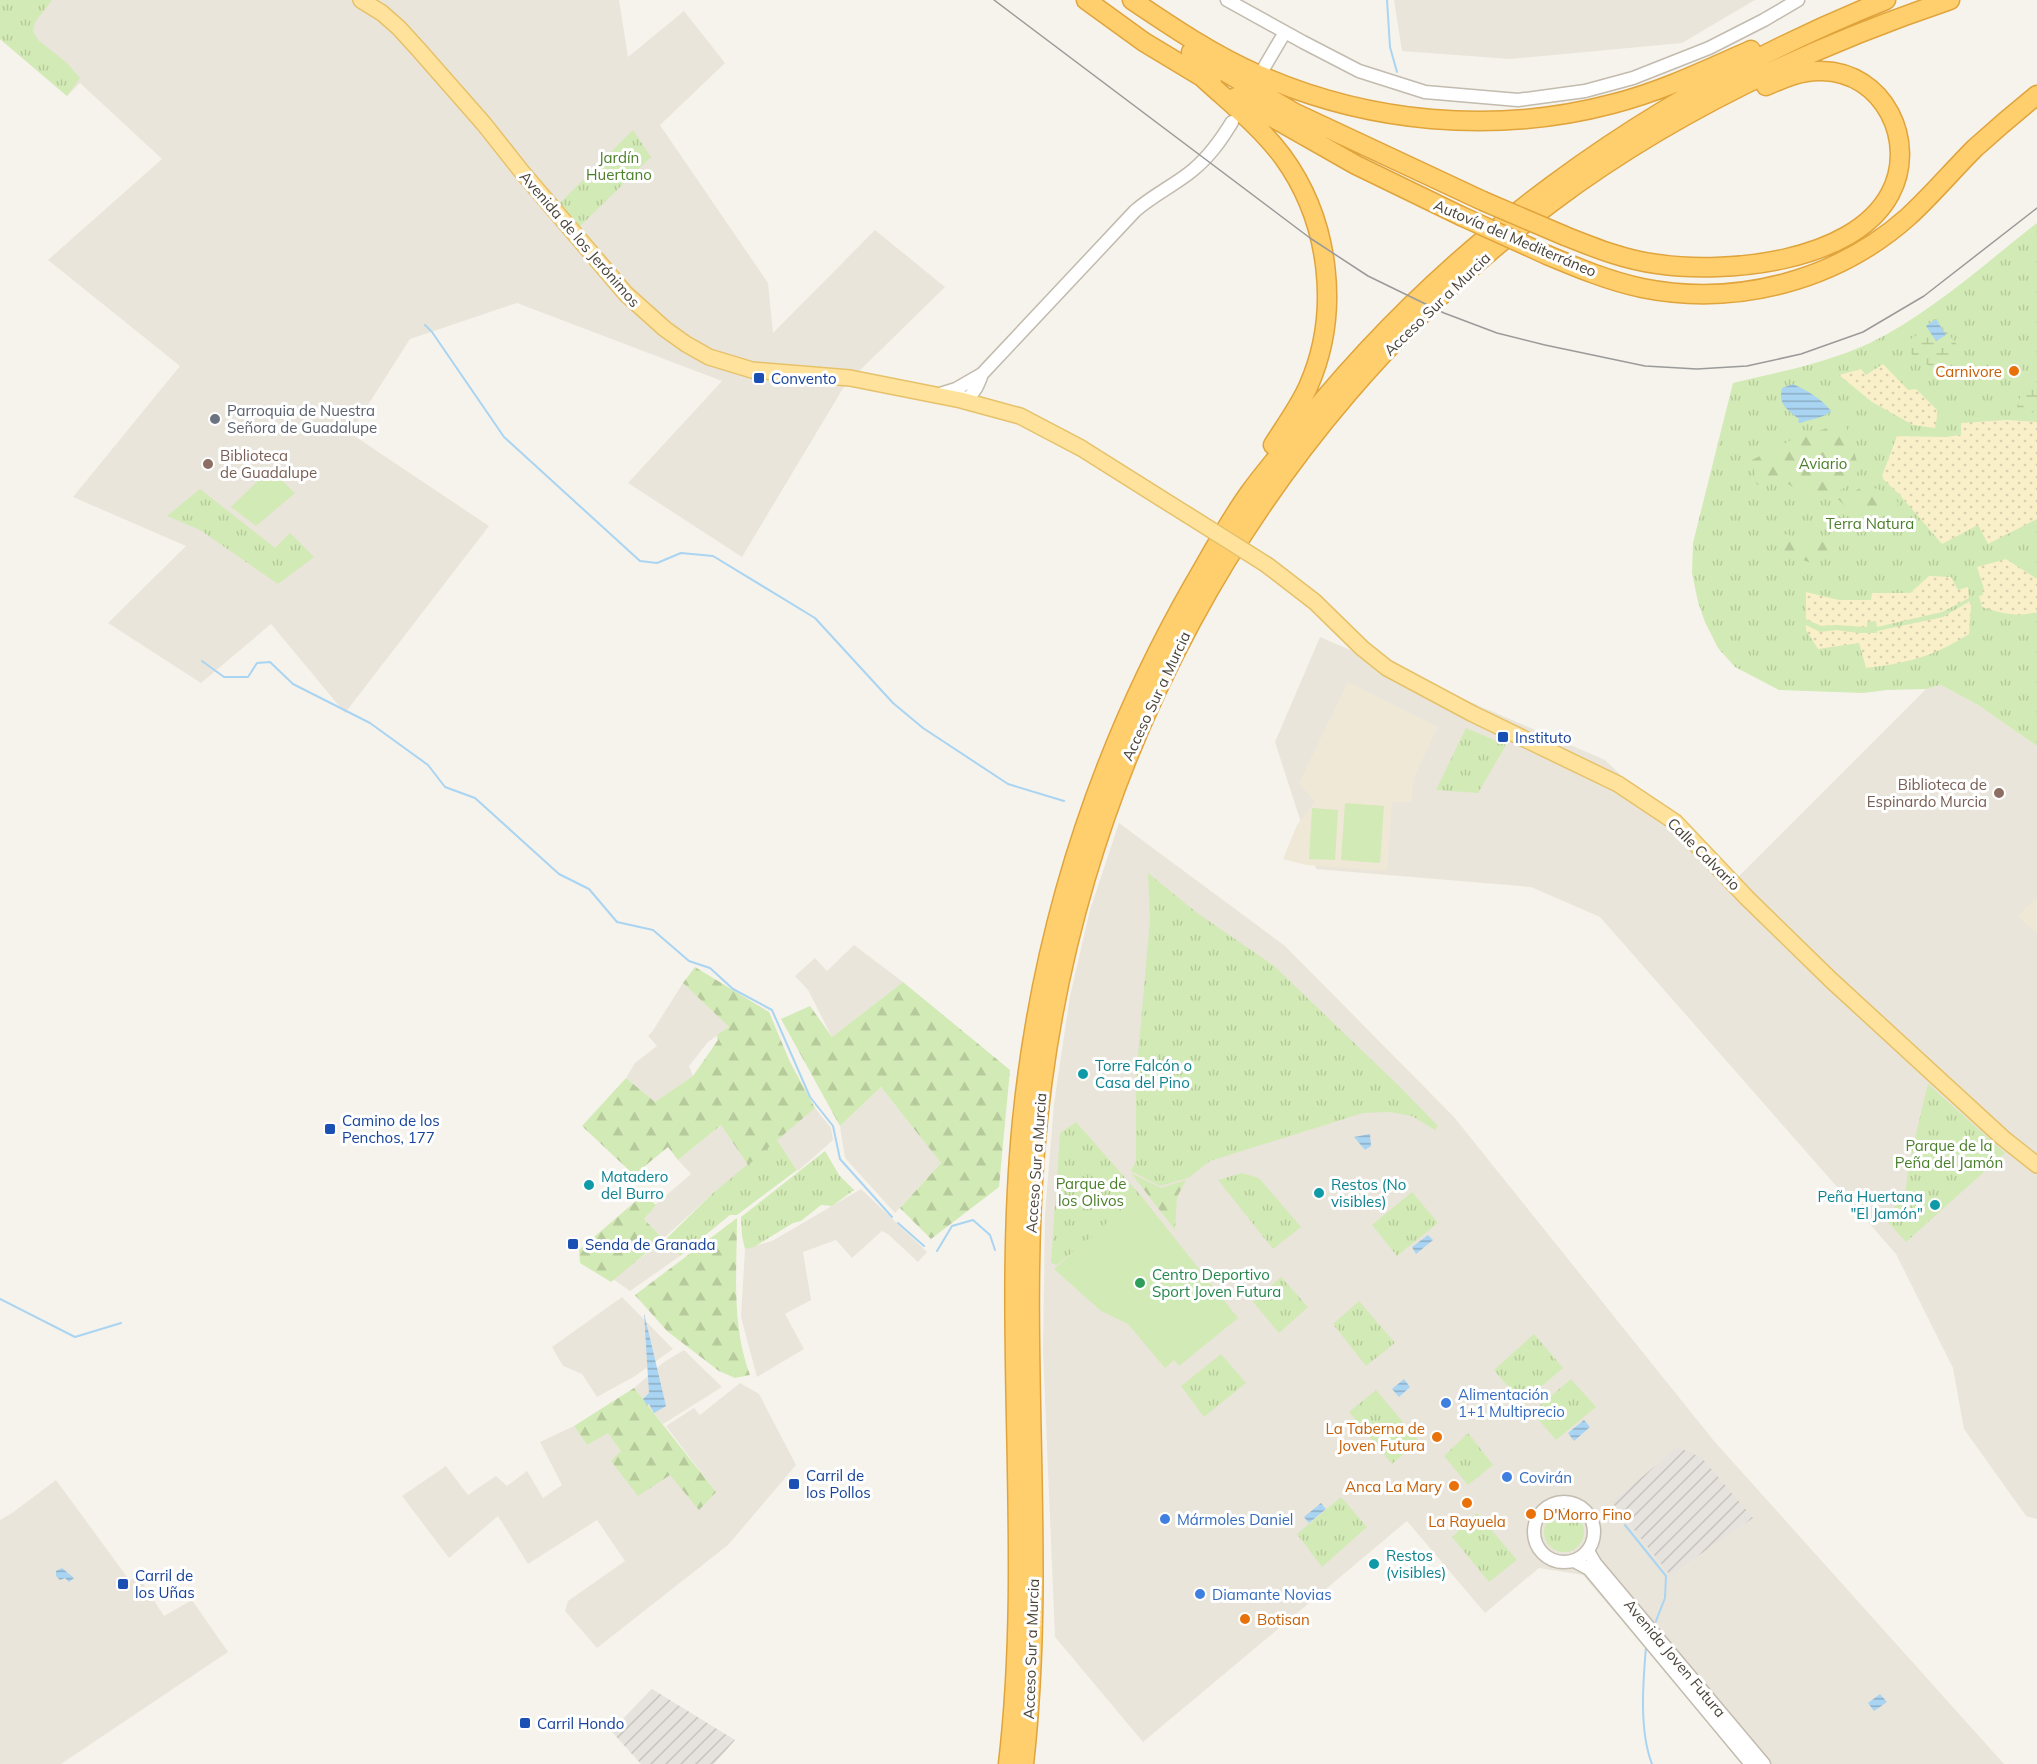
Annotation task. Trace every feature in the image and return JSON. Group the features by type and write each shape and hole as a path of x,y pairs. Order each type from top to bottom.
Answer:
{"highway":[{"name":"Autovía del Mediterráneo","path":"1086,0 1144,42 1202,78 1356,165 1547,255 1641,288 1672,292 1701,294 1757,290 1808,277 1847,260 1887,234 1922,204 1975,149 2037,95"},
{"path":"1116,0 1205,60 1295,113 1483,201 1565,236 1620,256 1654,264 1715,269 1767,263 1806,252 1851,233 1875,214 1894,185 1901,162 1897,128 1882,100 1856,79 1823,70 1797,74 1760,88 1652,147 1600,178 1487,255"},
{"path":"1132,0 1196,42 1227,59 1316,97 1360,109 1430,120 1500,121 1566,115 1613,104 1673,84 1794,31 1848,9 1878,0"},
{"name":"Acceso Sur a Murcia","path":"1008,1764 1014,1698 1017,1602 1016,1207 1022,1118 1046,963 1065,885 1084,826 1127,714 1182,604 1251,490 1329,393 1386,329 1474,246 1586,159 1675,103 1753,61 1886,0"},
{"name":"Acceso Sur a Murcia","path":"1024,1764 1030,1706 1034,1603 1030,1272 1034,1155 1043,1074 1054,1002 1067,941 1097,837 1119,774 1160,681 1195,613 1247,527 1307,443 1414,321 1487,255 1553,202 1595,172 1674,122 1723,95 1841,40 1950,0"},
{"path":"1202,78 1245,115 1283,157 1300,185 1314,216 1326,269 1325,322 1316,363 1308,386 1266,455 1251,490"},
{"path":"1032,1764 1037,1680 1034,1603"}],"main road":[{"name":"Avenida de los Jerónimos","path":"361,0 382,13 399,28 478,117 600,265 645,313 672,334 709,357 752,370 850,378 963,401 1020,416 1054,433 1185,514"},
{"name":"Calle Calvario","path":"1185,514 1267,565 1315,602 1362,648 1387,668 1473,714 1618,784 1675,822 1747,898 1831,980 2003,1138 2037,1165"}],"street":[{"path":"1227,0 1359,71 1425,92 1518,100 1585,91 1633,78 1709,48 1798,0"},
{"path":"1265,66 1285,32"},
{"path":"964,385 960,392 963,401 971,396 981,379 1135,211 1187,175 1207,157 1232,122"},
{"path":"934,395 981,379"},
{"path":"981,379 984,399 993,408"},
{"path":"1562,1501 1580,1506 1587,1512 1593,1522 1594,1534 1588,1551 1574,1561 1562,1562 1550,1559 1540,1551 1533,1529 1537,1517 1544,1508 1562,1501"},
{"name":"Avenida Joven Futura","path":"1588,1551 1595,1563 1764,1764"},
{"name":"Avenida Joven Futura","path":"1574,1561 1589,1569 1751,1764"}],"shaded area":[{"path":"0,0 619,0 628,57 684,11 725,63 660,125 768,283 773,333 875,230 945,287 845,385 742,557 628,483 722,381 517,303 410,339 350,433 489,526 345,713 271,624 201,683 108,623 186,546 73,497 180,366 48,260 162,159 80,83 67,96 0,39"},
{"path":"1394,0 1755,0 1682,43 1510,59 1402,51"},
{"path":"1320,637 1605,760 1733,882 1926,689 1941,685 1978,705 2037,746 2037,1519 2026,1516 1964,1429 1953,1368 1896,1254 1600,917 1531,887 1316,869 1275,742"},
{"path":"1348,682 1438,727 1413,779 1412,802 1392,802 1387,871 1306,865 1283,859 1297,825 1315,802 1299,783"},
{"path":"1119,823 1285,946 1454,1117 1714,1441 2004,1764 1743,1764 1583,1575 1539,1568 1485,1613 1407,1521 1143,1742 1055,1637 1043,1351 1045,1214 1054,1104 1070,996 1090,910"},
{"path":"2037,898 2037,933 2017,916"},
{"path":"854,945 903,982 832,1037 808,990 795,976 815,958 827,971"},
{"path":"683,983 729,1027 708,1042 689,1066 693,1076 655,1102 626,1078 635,1063 657,1046 648,1036"},
{"path":"881,1087 941,1163 895,1213 845,1158 840,1126"},
{"path":"815,1108 831,1128 833,1140 798,1171 777,1140"},
{"path":"721,1125 748,1165 663,1239 644,1219 656,1204 691,1174 678,1160"},
{"path":"861,1189 927,1252 918,1262 882,1231 852,1258 836,1240 803,1252 811,1300 785,1314 804,1349 757,1377 741,1317 745,1249 772,1241"},
{"path":"667,1238 680,1256 630,1291 613,1279"},
{"path":"622,1297 673,1349 635,1376 597,1397 582,1374 563,1366 552,1347"},
{"path":"684,1350 722,1387 663,1424 634,1388 664,1362"},
{"path":"740,1383 759,1394 796,1465 728,1545 597,1648 565,1611 568,1601 625,1561 597,1520 528,1564 498,1516 449,1558 402,1496 446,1466 468,1495 496,1476 507,1486 527,1471 543,1498 562,1485 540,1442 574,1426 587,1445 608,1432 621,1451 670,1475 716,1492 666,1426 694,1408 700,1415"},
{"path":"1678,1447 1702,1458 1753,1518 1670,1575 1612,1502"},
{"path":"56,1480 130,1581 137,1574 164,1616 192,1600 228,1652 61,1764 0,1764 0,1520"},
{"path":"652,1689 735,1740 714,1764 641,1764 611,1731"}],"green space":[{"path":"0,0 52,0 35,22 33,31 38,40 67,63 80,78 67,96 0,39"},
{"name":"Jardín Huertano","path":"633,130 651,157 574,232 554,209"},
{"name":"Terra Natura","path":"2037,223 2037,746 1978,705 1941,685 1926,689 1863,693 1779,690 1735,667 1718,648 1705,622 1692,573 1693,543 1733,383 1820,362 1870,343 1935,303"},
{"path":"1936,319 1962,351 1937,370 1914,357 1904,343 1928,329 1926,326"},
{"path":"2037,383 2037,413 2016,410 2023,388"},
{"name":"Aviario","path":"1844,423 1858,469 1856,476 1847,486 1812,499 1780,479 1757,485 1752,460 1795,438"},
{"path":"270,469 295,493 256,526 231,507"},
{"path":"1867,485 1892,495 1899,504 1872,523 1867,513 1857,510 1851,512 1838,499"},
{"path":"200,489 275,548 290,533 314,557 278,584 200,530 167,516"},
{"path":"1833,533 1840,546 1836,550 1823,553 1814,564 1775,550 1786,534 1801,541 1814,542"},
{"path":"1466,728 1506,745 1478,793 1436,790"},
{"path":"1345,803 1384,806 1380,863 1341,860"},
{"path":"1312,808 1338,810 1335,860 1309,859"},
{"path":"1148,873 1197,913 1274,966 1399,1086 1438,1126 1435,1130 1412,1116 1390,1112 1363,1113 1210,1161 1188,1178 1160,1186 1131,1171 1136,1161 1136,1078 1150,920"},
{"path":"695,967 769,1012 790,1062 815,1108 748,1165 721,1125 678,1160 668,1147 634,1175 582,1126 626,1078 655,1102 693,1076 718,1040 717,1035 729,1027 683,983"},
{"path":"903,982 1010,1070 999,1187 931,1239 900,1208 941,1163 881,1087 840,1126 781,1019 810,1006 832,1037"},
{"name":"Parque de la Peña del Jamón","path":"1928,1084 2005,1153 1906,1242 1884,1218 1905,1196 1909,1163"},
{"name":"Parque de los Olivos","path":"1076,1122 1142,1197 1057,1265 1051,1263 1060,1133"},
{"path":"777,1140 797,1170 737,1215 730,1215 680,1256 667,1238 712,1194"},
{"path":"825,1151 839,1175 854,1190 832,1206 821,1205 801,1221 793,1223 754,1247 745,1249 741,1217"},
{"path":"1131,1173 1161,1188 1186,1180 1177,1197 1175,1230"},
{"path":"1242,1173 1259,1178 1301,1227 1273,1249 1218,1180"},
{"path":"1412,1192 1438,1223 1397,1256 1372,1225"},
{"path":"644,1194 656,1205 644,1219 663,1239 611,1282 580,1263 579,1250"},
{"name":"Centro Deportivo Sport Joven Futura","path":"1138,1196 1142,1197 1238,1318 1179,1366 1174,1360 1165,1368 1128,1324 1101,1311 1054,1269"},
{"path":"737,1218 738,1317 740,1337 750,1375 735,1378 719,1371 667,1331 635,1295"},
{"path":"1281,1277 1308,1307 1279,1333 1253,1302"},
{"path":"1359,1301 1395,1343 1366,1366 1333,1324"},
{"path":"1534,1334 1563,1368 1522,1403 1494,1370"},
{"path":"1221,1354 1246,1383 1204,1417 1181,1386"},
{"path":"1571,1379 1596,1407 1556,1440 1532,1412"},
{"path":"634,1388 716,1492 699,1510 670,1475 638,1496 611,1461 621,1451 608,1433 587,1445 574,1426"},
{"path":"1376,1390 1419,1441 1392,1464 1349,1412"},
{"path":"1468,1433 1493,1465 1468,1485 1444,1456"},
{"path":"1341,1497 1367,1527 1322,1567 1297,1534"},
{"path":"1564,1512 1572,1513 1578,1518 1583,1524 1583,1540 1578,1546 1572,1551 1564,1552 1556,1551 1550,1546 1545,1540 1544,1532 1545,1524 1550,1518 1556,1513"},
{"path":"1477,1513 1517,1560 1489,1582 1452,1537"}],"sand":[{"path":"1883,364 1908,390 1916,389 1938,411 1935,428 1913,425 1872,402 1839,375 1861,369 1866,375"},
{"path":"2007,420 2037,422 2037,519 1988,544 1978,525 1942,544 1882,476 1897,436 1961,435 1961,423"},
{"path":"2006,559 2037,579 2037,612 2016,615 1982,607 1979,596 1983,595 1982,590 1984,589 1977,567"},
{"path":"1929,576 1951,577 1958,590 1968,587 1969,598 1942,612 1877,627 1876,621 1867,622 1867,627 1821,626 1806,619 1806,592 1839,600 1871,600 1872,593 1910,593"},
{"path":"1970,601 1969,634 1932,654 1895,664 1866,668 1859,643 1818,649 1806,630 1806,625 1820,632 1836,630 1877,633 1877,631 1943,617"}],"water":[{"path":"1936,319 1946,335 1936,341 1926,326"},
{"path":"1793,384 1818,399 1831,411 1820,417 1798,422 1799,419 1784,406 1781,399 1782,388"},
{"path":"1370,1134 1371,1146 1365,1150 1354,1137"},
{"path":"1428,1235 1433,1240 1416,1254 1412,1247"},
{"path":"644,1313 666,1406 654,1413 643,1399 649,1393"},
{"path":"1404,1379 1410,1387 1399,1397 1392,1389"},
{"path":"1584,1420 1590,1427 1574,1441 1568,1433"},
{"path":"1321,1503 1326,1509 1309,1523 1304,1517"},
{"path":"62,1568 74,1578 69,1582 65,1578 60,1580 56,1576 56,1571"},
{"path":"1880,1694 1887,1702 1874,1711 1868,1703"}],"waterway":[{"path":"1387,0 1390,47 1397,72"},
{"path":"425,325 504,437 640,561 657,563 681,553 713,556 815,618 893,703 923,728 1008,784 1064,801"},
{"path":"202,661 224,677 248,677 257,663 270,662 293,684 370,723 428,765 445,787 475,798 559,874 589,889 617,922 653,930 689,961 710,968 733,989 772,1010 810,1097 833,1126 840,1159 892,1217"},
{"path":"937,1251 952,1226 973,1220 990,1235 995,1250"},
{"path":"898,1223 924,1246"},
{"path":"0,1299 75,1337 121,1323"},
{"path":"1625,1525 1666,1576 1665,1598 1654,1626"},
{"path":"1646,1647 1643,1691 1644,1722 1645,1737 1652,1764"}],"tram line":[{"path":"994,0 1310,238 1368,276 1444,313 1497,333 1645,366 1697,369 1747,366 1801,354 1863,332 1924,296 2037,208"}],"place":[{"name":"Carnivore","path":"2014,371"},
{"name":"Convento","path":"759,378"},
{"name":"Parroquia de Nuestra Señora de Guadalupe","path":"215,419"},
{"name":"Biblioteca de Guadalupe","path":"208,464"},
{"name":"Instituto","path":"1503,737"},
{"name":"Biblioteca de Espinardo Murcia","path":"1999,793"},
{"name":"Torre Falcón o Casa del Pino","path":"1083,1074"},
{"name":"Camino de los Penchos, 177","path":"330,1129"},
{"name":"Matadero del Burro","path":"589,1185"},
{"name":"Restos (No visibles)","path":"1319,1193"},
{"name":"Peña Huertana \"El Jamón\"","path":"1935,1205"},
{"name":"Senda de Granada","path":"573,1244"},
{"name":"Centro Deportivo Sport Joven Futura","path":"1140,1283"},
{"name":"Alimentación 1+1 Multiprecio","path":"1446,1403"},
{"name":"La Taberna de Joven Futura","path":"1437,1437"},
{"name":"Covirán","path":"1507,1477"},
{"name":"Carril de los Pollos","path":"794,1484"},
{"name":"Anca La Mary","path":"1454,1486"},
{"name":"La Rayuela","path":"1467,1503"},
{"name":"D'Morro Fino","path":"1531,1514"},
{"name":"Mármoles Daniel","path":"1165,1519"},
{"name":"Restos (visibles)","path":"1374,1564"},
{"name":"Carril de los Uñas","path":"123,1584"},
{"name":"Diamante Novias","path":"1200,1594"},
{"name":"Botisan","path":"1245,1619"},
{"name":"Carril Hondo","path":"525,1723"}]}
